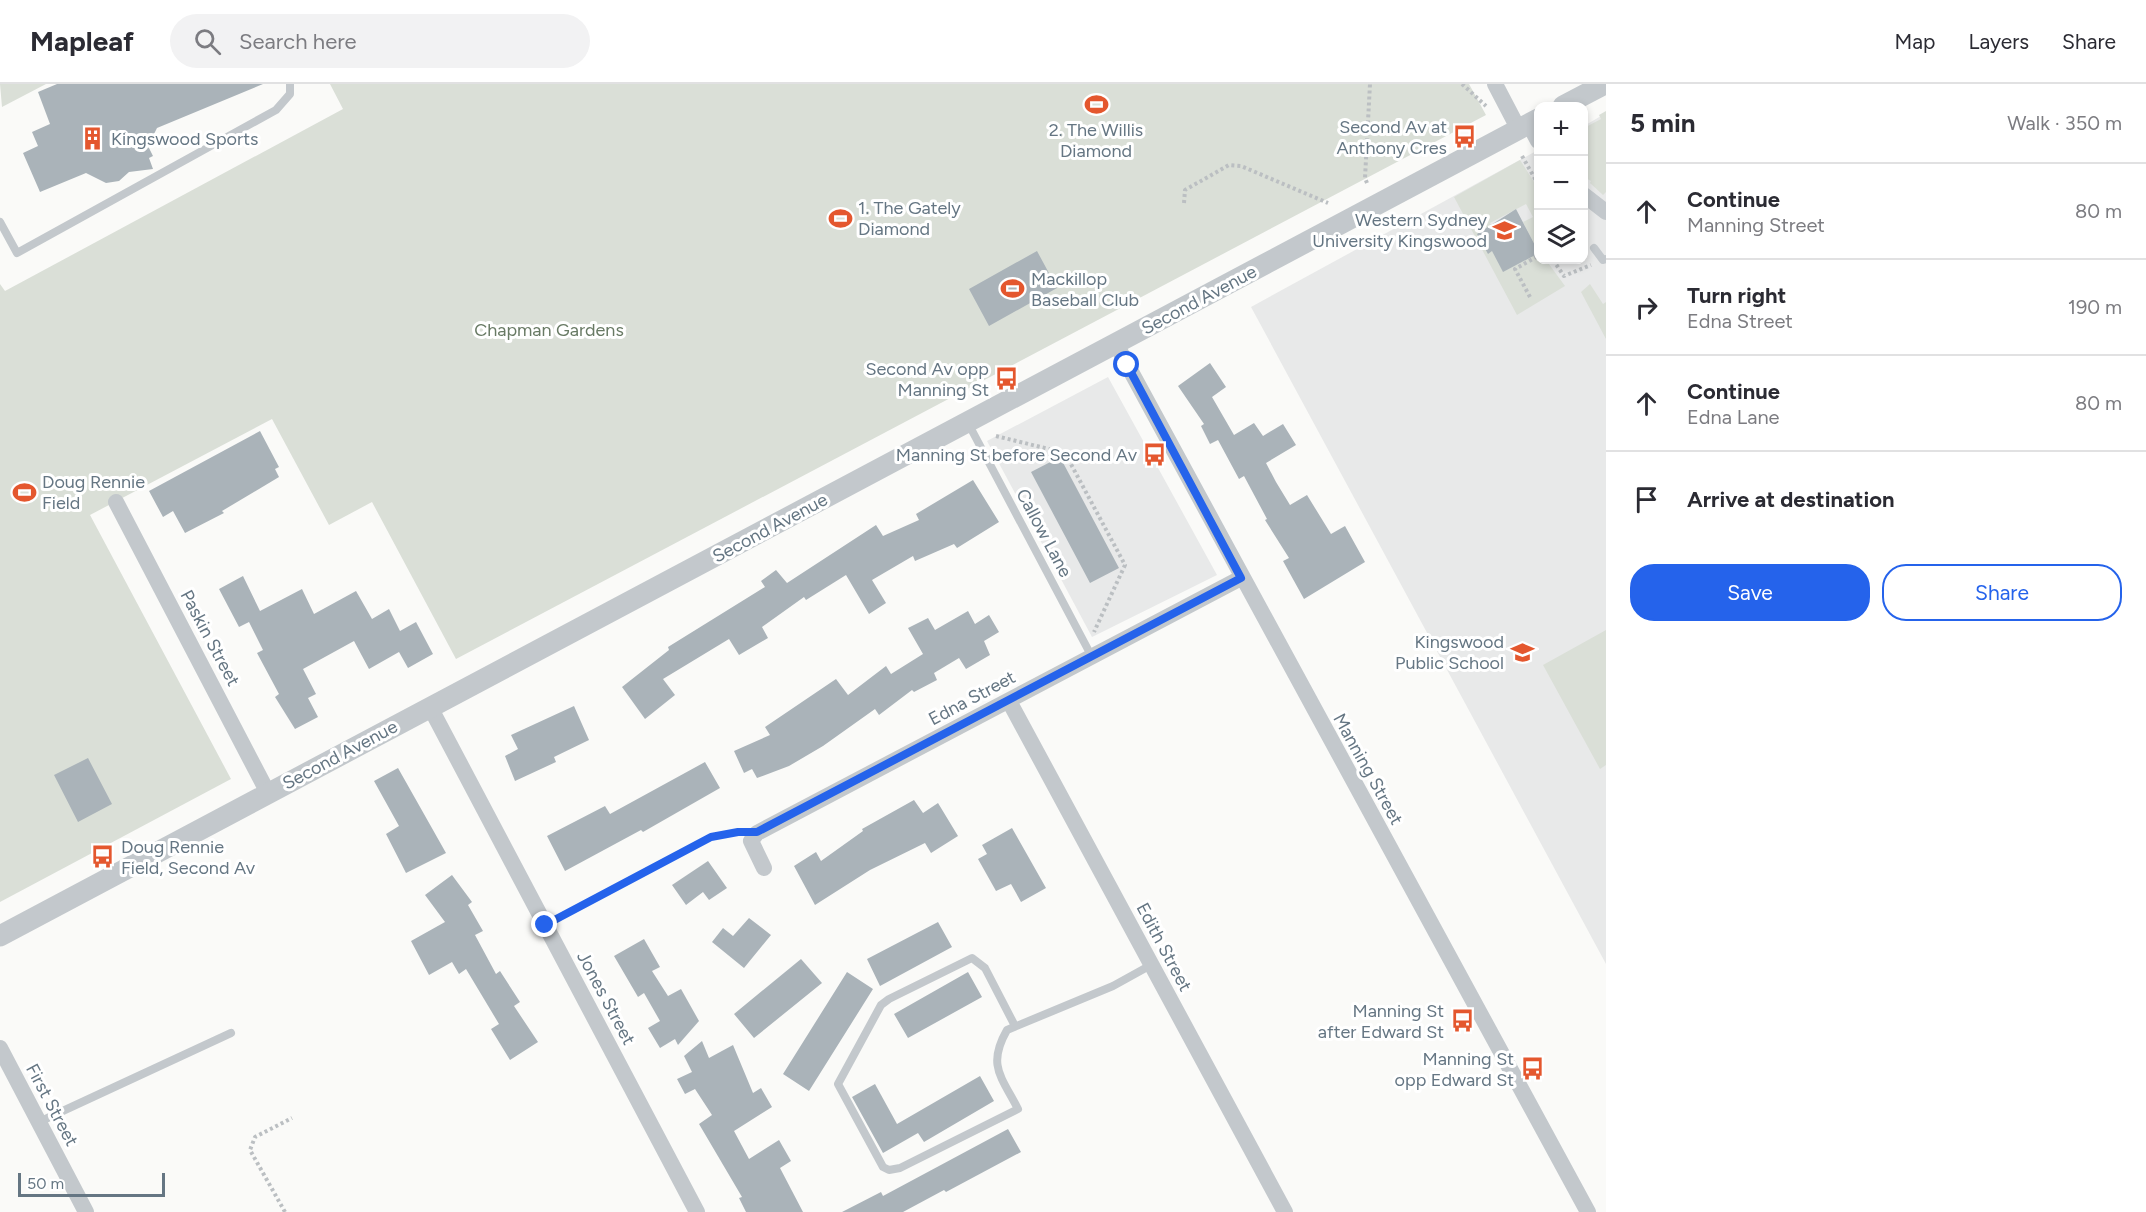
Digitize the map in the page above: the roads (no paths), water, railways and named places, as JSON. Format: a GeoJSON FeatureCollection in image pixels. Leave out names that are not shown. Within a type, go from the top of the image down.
{"type":"FeatureCollection","features":[{"type":"Feature","properties":{"kind":"street"},"geometry":{"type":"LineString","coordinates":[[1495,84],[1531,129]]}},
{"type":"Feature","properties":{"kind":"street"},"geometry":{"type":"LineString","coordinates":[[1571,102],[1605,84]]}},
{"type":"Feature","properties":{"kind":"street","name":"Second Avenue"},"geometry":{"type":"LineString","coordinates":[[0,936],[1116,344],[1531,129]]}},
{"type":"Feature","properties":{"kind":"street"},"geometry":{"type":"LineString","coordinates":[[1588,198],[1606,212]]}},
{"type":"Feature","properties":{"kind":"street","name":"Manning Street"},"geometry":{"type":"LineString","coordinates":[[1116,344],[1241,578],[1588,1212]]}},
{"type":"Feature","properties":{"kind":"street","name":"Paskin Street"},"geometry":{"type":"LineString","coordinates":[[116,502],[268,793]]}},
{"type":"Feature","properties":{"kind":"street","name":"Edna Street"},"geometry":{"type":"LineString","coordinates":[[764,868],[751,842],[757,832],[1241,578]]}},
{"type":"Feature","properties":{"kind":"street","name":"Edith Street"},"geometry":{"type":"LineString","coordinates":[[1009,701],[1285,1212]]}},
{"type":"Feature","properties":{"kind":"street","name":"Jones Street"},"geometry":{"type":"LineString","coordinates":[[430,707],[697,1212]]}},
{"type":"Feature","properties":{"kind":"street","name":"First Street"},"geometry":{"type":"LineString","coordinates":[[0,1048],[86,1212]]}},
{"type":"Feature","properties":{"kind":"lane"},"geometry":{"type":"LineString","coordinates":[[0,222],[17,253],[276,110],[290,94],[290,84]]}},
{"type":"Feature","properties":{"kind":"lane"},"geometry":{"type":"LineString","coordinates":[[1594,248],[1604,260]]}},
{"type":"Feature","properties":{"kind":"lane","name":"Callow Lane"},"geometry":{"type":"LineString","coordinates":[[968,423],[1092,657]]}},
{"type":"Feature","properties":{"kind":"lane"},"geometry":{"type":"LineString","coordinates":[[1015,1026],[985,968],[972,958],[881,1005],[839,1080],[838,1087],[883,1167],[889,1170],[900,1168],[1018,1109],[1001,1076],[995,1057],[1007,1030],[1113,986],[1151,965]]}},
{"type":"Feature","properties":{"kind":"lane"},"geometry":{"type":"LineString","coordinates":[[39,1122],[231,1033]]}},
{"type":"Feature","properties":{"kind":"place","name":"2. The Willis Diamond"},"geometry":{"type":"Point","coordinates":[1096,104]}},
{"type":"Feature","properties":{"kind":"place","name":"Second Av at Anthony Cres"},"geometry":{"type":"Point","coordinates":[1465,137]}},
{"type":"Feature","properties":{"kind":"place","name":"Kingswood Sports"},"geometry":{"type":"Point","coordinates":[93,139]}},
{"type":"Feature","properties":{"kind":"place","name":"1. The Gately Diamond"},"geometry":{"type":"Point","coordinates":[840,218]}},
{"type":"Feature","properties":{"kind":"place","name":"Western Sydney University Kingswood"},"geometry":{"type":"Point","coordinates":[1505,230]}},
{"type":"Feature","properties":{"kind":"place","name":"Mackillop Baseball Club"},"geometry":{"type":"Point","coordinates":[1013,289]}},
{"type":"Feature","properties":{"kind":"place","name":"Second Av opp Manning St"},"geometry":{"type":"Point","coordinates":[1007,379]}},
{"type":"Feature","properties":{"kind":"place","name":"Manning St before Second Av"},"geometry":{"type":"Point","coordinates":[1155,455]}},
{"type":"Feature","properties":{"kind":"place","name":"Doug Rennie Field"},"geometry":{"type":"Point","coordinates":[24,492]}},
{"type":"Feature","properties":{"kind":"place","name":"Kingswood Public School"},"geometry":{"type":"Point","coordinates":[1522,652]}},
{"type":"Feature","properties":{"kind":"place","name":"Doug Rennie Field, Second Av"},"geometry":{"type":"Point","coordinates":[103,857]}},
{"type":"Feature","properties":{"kind":"place","name":"Manning St after Edward St"},"geometry":{"type":"Point","coordinates":[1462,1021]}},
{"type":"Feature","properties":{"kind":"place","name":"Manning St opp Edward St"},"geometry":{"type":"Point","coordinates":[1532,1069]}},
{"type":"Feature","properties":{"kind":"park label","name":"Chapman Gardens"},"geometry":{"type":"Point","coordinates":[549,330]}}]}
